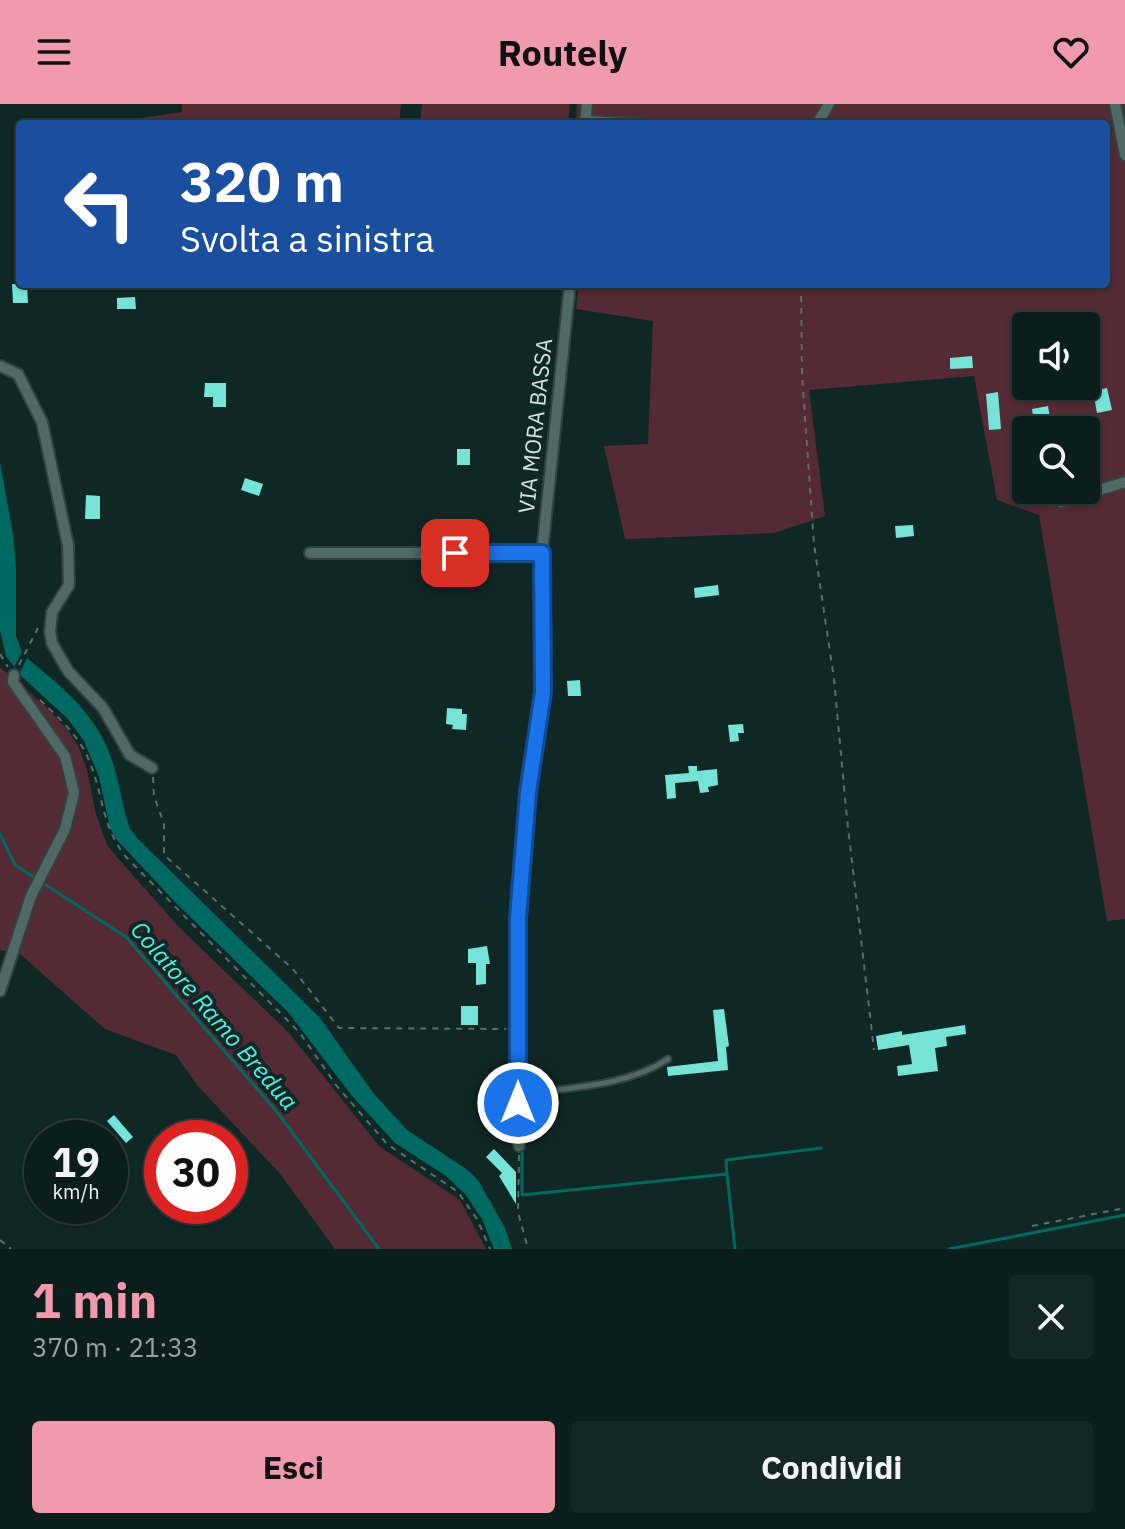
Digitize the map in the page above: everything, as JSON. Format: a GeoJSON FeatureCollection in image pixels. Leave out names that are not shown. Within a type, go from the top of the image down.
{"type":"FeatureCollection","features":[{"type":"Feature","properties":{"kind":"street"},"geometry":{"type":"LineString","coordinates":[[1115,104],[1125,155]]}},
{"type":"Feature","properties":{"kind":"street","name":"VIA MORA BASSA"},"geometry":{"type":"LineString","coordinates":[[519,1146],[518,918],[528,793],[543,692],[542,553],[570,288]]}},
{"type":"Feature","properties":{"kind":"street"},"geometry":{"type":"LineString","coordinates":[[0,366],[12,369],[22,380],[42,422],[68,545],[69,585],[52,612],[50,631],[57,654],[68,671],[103,708],[130,755],[152,768]]}},
{"type":"Feature","properties":{"kind":"street"},"geometry":{"type":"LineString","coordinates":[[1100,490],[1125,482]]}},
{"type":"Feature","properties":{"kind":"street"},"geometry":{"type":"LineString","coordinates":[[310,553],[542,553]]}},
{"type":"Feature","properties":{"kind":"street"},"geometry":{"type":"LineString","coordinates":[[0,991],[31,896],[65,829],[74,793],[65,756],[13,682],[15,673]]}},
{"type":"Feature","properties":{"kind":"lane"},"geometry":{"type":"LineString","coordinates":[[519,1098],[623,1079],[650,1071],[668,1059]]}},
{"type":"Feature","properties":{"kind":"path"},"geometry":{"type":"LineString","coordinates":[[801,288],[802,375],[814,544],[834,679],[874,1050]]}},
{"type":"Feature","properties":{"kind":"path"},"geometry":{"type":"LineString","coordinates":[[0,654],[15,673],[38,629],[52,612]]}},
{"type":"Feature","properties":{"kind":"path"},"geometry":{"type":"LineString","coordinates":[[35,694],[65,724],[88,756],[112,840],[300,1033],[336,1085],[387,1144],[458,1192],[477,1219],[490,1249]]}},
{"type":"Feature","properties":{"kind":"path"},"geometry":{"type":"LineString","coordinates":[[152,768],[154,796],[164,824],[164,855],[293,969],[339,1028],[518,1029]]}},
{"type":"Feature","properties":{"kind":"path"},"geometry":{"type":"LineString","coordinates":[[519,1146],[518,1212],[528,1249]]}},
{"type":"Feature","properties":{"kind":"path"},"geometry":{"type":"LineString","coordinates":[[1032,1226],[1125,1208]]}},
{"type":"Feature","properties":{"kind":"path"},"geometry":{"type":"LineString","coordinates":[[0,1240],[11,1249]]}},
{"type":"Feature","properties":{"kind":"shaded area"},"geometry":{"type":"Polygon","coordinates":[[[182,104],[401,104],[399,120],[128,120],[182,112],[182,104]]]}},
{"type":"Feature","properties":{"kind":"shaded area"},"geometry":{"type":"Polygon","coordinates":[[[422,104],[570,104],[568,120],[420,120],[422,104]]]}},
{"type":"Feature","properties":{"kind":"shaded area"},"geometry":{"type":"Polygon","coordinates":[[[577,104],[1125,104],[1125,919],[1107,921],[1039,515],[997,500],[974,376],[809,390],[825,516],[774,533],[625,539],[604,446],[648,444],[653,321],[576,309],[579,288],[1110,288],[1110,120],[576,120],[577,104]]]}},
{"type":"Feature","properties":{"kind":"shaded area"},"geometry":{"type":"Polygon","coordinates":[[[0,667],[46,707],[79,748],[107,845],[121,862],[180,928],[289,1033],[379,1146],[460,1200],[486,1249],[335,1249],[281,1175],[248,1140],[248,1120],[230,1120],[197,1085],[176,1055],[105,1029],[20,954],[0,950],[0,667]]]}},
{"type":"Feature","properties":{"kind":"water"},"geometry":{"type":"Polygon","coordinates":[[[0,462],[13,534],[16,636],[22,652],[14,667],[6,656],[0,630],[0,462]]]}},
{"type":"Feature","properties":{"kind":"water"},"geometry":{"type":"Polygon","coordinates":[[[27,658],[72,697],[99,732],[114,765],[130,829],[139,840],[320,1018],[374,1094],[407,1130],[478,1180],[505,1228],[512,1249],[494,1249],[482,1219],[465,1194],[446,1176],[395,1143],[352,1096],[288,1012],[178,905],[116,839],[110,828],[99,777],[84,741],[68,719],[19,674],[27,658]]]}},
{"type":"Feature","properties":{"kind":"building"},"geometry":{"type":"Polygon","coordinates":[[[12,284],[16,284],[16,288],[27,288],[28,303],[13,303],[12,284]]]}},
{"type":"Feature","properties":{"kind":"building"},"geometry":{"type":"Polygon","coordinates":[[[135,297],[136,309],[117,309],[117,298],[135,297]]]}},
{"type":"Feature","properties":{"kind":"building"},"geometry":{"type":"Polygon","coordinates":[[[972,356],[973,368],[950,369],[950,358],[972,356]]]}},
{"type":"Feature","properties":{"kind":"building"},"geometry":{"type":"Polygon","coordinates":[[[205,383],[226,383],[226,407],[213,407],[213,397],[204,397],[205,383]]]}},
{"type":"Feature","properties":{"kind":"building"},"geometry":{"type":"Polygon","coordinates":[[[1107,388],[1112,410],[1097,413],[1095,400],[1100,400],[1100,390],[1107,388]]]}},
{"type":"Feature","properties":{"kind":"building"},"geometry":{"type":"Polygon","coordinates":[[[998,392],[1001,429],[989,430],[986,394],[998,392]]]}},
{"type":"Feature","properties":{"kind":"building"},"geometry":{"type":"Polygon","coordinates":[[[1048,406],[1050,416],[1033,416],[1032,409],[1048,406]]]}},
{"type":"Feature","properties":{"kind":"building"},"geometry":{"type":"Polygon","coordinates":[[[457,449],[470,449],[470,465],[457,465],[457,449]]]}},
{"type":"Feature","properties":{"kind":"building"},"geometry":{"type":"Polygon","coordinates":[[[245,478],[263,484],[259,496],[241,490],[245,478]]]}},
{"type":"Feature","properties":{"kind":"building"},"geometry":{"type":"Polygon","coordinates":[[[86,495],[100,496],[100,519],[85,519],[86,495]]]}},
{"type":"Feature","properties":{"kind":"building"},"geometry":{"type":"Polygon","coordinates":[[[913,525],[914,536],[896,538],[895,526],[913,525]]]}},
{"type":"Feature","properties":{"kind":"building"},"geometry":{"type":"Polygon","coordinates":[[[718,585],[719,595],[695,598],[694,588],[718,585]]]}},
{"type":"Feature","properties":{"kind":"building"},"geometry":{"type":"Polygon","coordinates":[[[580,680],[581,696],[568,696],[567,681],[580,680]]]}},
{"type":"Feature","properties":{"kind":"building"},"geometry":{"type":"Polygon","coordinates":[[[447,708],[462,709],[462,714],[467,714],[466,730],[452,729],[453,725],[446,724],[447,708]]]}},
{"type":"Feature","properties":{"kind":"building"},"geometry":{"type":"Polygon","coordinates":[[[743,724],[744,733],[738,733],[739,741],[730,742],[728,725],[743,724]]]}},
{"type":"Feature","properties":{"kind":"building"},"geometry":{"type":"Polygon","coordinates":[[[688,766],[697,766],[697,771],[717,769],[718,785],[708,787],[709,792],[700,793],[698,781],[675,783],[676,798],[667,799],[665,775],[689,773],[688,766]]]}},
{"type":"Feature","properties":{"kind":"building"},"geometry":{"type":"Polygon","coordinates":[[[487,946],[490,964],[486,964],[486,984],[476,985],[476,963],[468,963],[468,949],[487,946]]]}},
{"type":"Feature","properties":{"kind":"building"},"geometry":{"type":"Polygon","coordinates":[[[461,1006],[478,1006],[478,1025],[461,1025],[461,1006]]]}},
{"type":"Feature","properties":{"kind":"building"},"geometry":{"type":"Polygon","coordinates":[[[724,1009],[729,1046],[726,1047],[728,1070],[668,1076],[667,1067],[718,1061],[713,1010],[724,1009]]]}},
{"type":"Feature","properties":{"kind":"building"},"geometry":{"type":"Polygon","coordinates":[[[965,1025],[966,1034],[946,1037],[947,1046],[935,1048],[938,1071],[898,1076],[897,1066],[912,1064],[909,1045],[878,1050],[876,1036],[965,1025]]]}},
{"type":"Feature","properties":{"kind":"building"},"geometry":{"type":"Polygon","coordinates":[[[500,1074],[501,1104],[488,1102],[491,1075],[500,1074]]]}},
{"type":"Feature","properties":{"kind":"building"},"geometry":{"type":"Polygon","coordinates":[[[502,1101],[511,1102],[511,1140],[503,1139],[505,1113],[500,1112],[502,1101]]]}},
{"type":"Feature","properties":{"kind":"building"},"geometry":{"type":"Polygon","coordinates":[[[494,1149],[516,1172],[516,1204],[499,1176],[502,1173],[486,1157],[494,1149]]]}},
{"type":"Feature","properties":{"kind":"waterway","name":"Colatore Ramo Bredua"},"geometry":{"type":"LineString","coordinates":[[0,834],[15,865],[126,937],[277,1112],[379,1249]]}},
{"type":"Feature","properties":{"kind":"waterway"},"geometry":{"type":"LineString","coordinates":[[512,1043],[513,1095],[516,1096]]}},
{"type":"Feature","properties":{"kind":"waterway"},"geometry":{"type":"LineString","coordinates":[[522,1100],[537,1095]]}},
{"type":"Feature","properties":{"kind":"waterway"},"geometry":{"type":"LineString","coordinates":[[522,1147],[522,1195],[727,1174],[735,1249]]}},
{"type":"Feature","properties":{"kind":"waterway"},"geometry":{"type":"LineString","coordinates":[[727,1174],[726,1160],[821,1148]]}},
{"type":"Feature","properties":{"kind":"waterway"},"geometry":{"type":"LineString","coordinates":[[949,1249],[1125,1215]]}},
{"type":"Feature","properties":{"kind":"route"},"geometry":{"type":"LineString","coordinates":[[455,553],[542,553],[543,692],[528,793],[518,918],[518,1103]]}}]}
